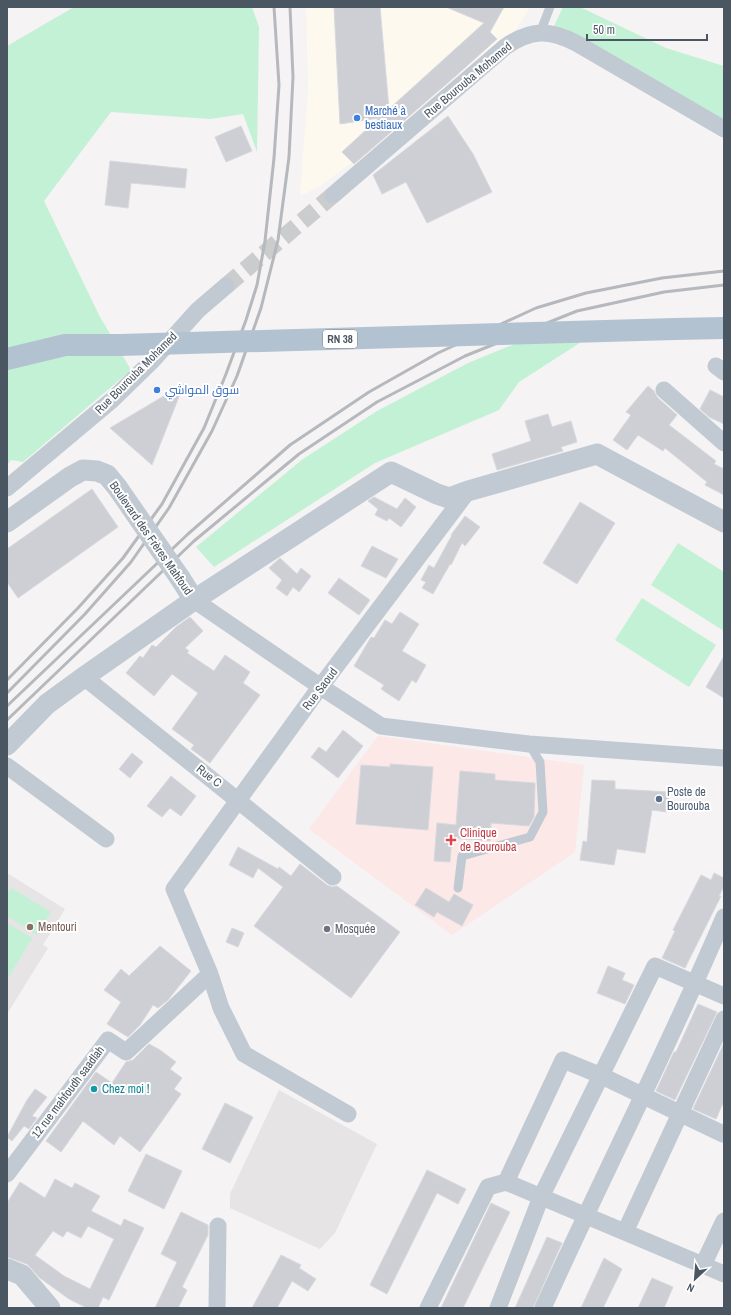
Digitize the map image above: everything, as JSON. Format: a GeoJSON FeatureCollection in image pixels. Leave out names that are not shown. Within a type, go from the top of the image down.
{"type":"FeatureCollection","features":[{"type":"Feature","properties":{"kind":"main road","name":"RN 38"},"geometry":{"type":"LineString","coordinates":[[7,359],[65,345],[136,345],[724,328]]}},
{"type":"Feature","properties":{"kind":"street","name":"Rue Bourouba Mohamed"},"geometry":{"type":"LineString","coordinates":[[333,195],[505,48],[515,40],[527,35],[540,33],[553,34],[566,38],[724,129]]}},
{"type":"Feature","properties":{"kind":"street","name":"Rue Bourouba Mohamed"},"geometry":{"type":"LineString","coordinates":[[7,488],[112,400],[151,362],[198,310],[226,286]]}},
{"type":"Feature","properties":{"kind":"street"},"geometry":{"type":"LineString","coordinates":[[664,390],[724,443]]}},
{"type":"Feature","properties":{"kind":"street"},"geometry":{"type":"LineString","coordinates":[[724,522],[597,454],[449,498],[391,472],[194,600],[381,726],[529,744],[724,758]]}},
{"type":"Feature","properties":{"kind":"street","name":"Boulevard des Frères Mahfoud"},"geometry":{"type":"LineString","coordinates":[[7,522],[70,477],[83,470],[97,471],[107,475],[117,487],[194,600],[47,704],[7,745]]}},
{"type":"Feature","properties":{"kind":"street","name":"Rue Saoud"},"geometry":{"type":"LineString","coordinates":[[210,974],[174,889],[321,687],[468,492]]}},
{"type":"Feature","properties":{"kind":"street","name":"Rue C"},"geometry":{"type":"LineString","coordinates":[[84,677],[333,877]]}},
{"type":"Feature","properties":{"kind":"street"},"geometry":{"type":"LineString","coordinates":[[7,766],[106,839]]}},
{"type":"Feature","properties":{"kind":"street"},"geometry":{"type":"LineString","coordinates":[[543,1308],[585,1215],[696,984],[724,917]]}},
{"type":"Feature","properties":{"kind":"street"},"geometry":{"type":"LineString","coordinates":[[498,1308],[541,1197],[655,966],[724,996]]}},
{"type":"Feature","properties":{"kind":"street"},"geometry":{"type":"LineString","coordinates":[[210,974],[221,1008],[244,1054],[348,1114]]}},
{"type":"Feature","properties":{"kind":"street","name":"12 rue mahfoudh saadlah"},"geometry":{"type":"LineString","coordinates":[[7,1174],[108,1040],[126,1052],[210,974]]}},
{"type":"Feature","properties":{"kind":"street"},"geometry":{"type":"LineString","coordinates":[[625,1232],[724,1019]]}},
{"type":"Feature","properties":{"kind":"street"},"geometry":{"type":"LineString","coordinates":[[506,1182],[563,1060],[602,1076],[724,1133]]}},
{"type":"Feature","properties":{"kind":"street"},"geometry":{"type":"LineString","coordinates":[[428,1308],[488,1187],[506,1182],[724,1274]]}},
{"type":"Feature","properties":{"kind":"street"},"geometry":{"type":"LineString","coordinates":[[703,1265],[724,1222]]}},
{"type":"Feature","properties":{"kind":"street"},"geometry":{"type":"LineString","coordinates":[[217,1308],[218,1226]]}},
{"type":"Feature","properties":{"kind":"street"},"geometry":{"type":"LineString","coordinates":[[7,1269],[22,1275],[50,1308]]}},
{"type":"Feature","properties":{"kind":"lane"},"geometry":{"type":"LineString","coordinates":[[540,33],[550,7]]}},
{"type":"Feature","properties":{"kind":"lane"},"geometry":{"type":"LineString","coordinates":[[458,888],[462,856],[530,837],[543,812],[540,762],[529,744]]}},
{"type":"Feature","properties":{"kind":"shaded area","name":"Marché à bestiaux"},"geometry":{"type":"Polygon","coordinates":[[[306,7],[530,7],[514,33],[374,146],[319,187],[300,196],[308,90],[306,7]]]}},
{"type":"Feature","properties":{"kind":"shaded area","name":"Clinique de Bourouba"},"geometry":{"type":"Polygon","coordinates":[[[378,736],[584,765],[575,852],[452,935],[309,829],[378,736]]]}},
{"type":"Feature","properties":{"kind":"shaded area","name":"Mentouri"},"geometry":{"type":"Polygon","coordinates":[[[7,873],[65,909],[43,945],[48,948],[7,1014],[7,873]]]}},
{"type":"Feature","properties":{"kind":"shaded area"},"geometry":{"type":"Polygon","coordinates":[[[279,1090],[377,1144],[335,1233],[320,1249],[230,1208],[230,1194],[279,1090]]]}},
{"type":"Feature","properties":{"kind":"green space"},"geometry":{"type":"Polygon","coordinates":[[[74,7],[252,7],[259,27],[257,152],[243,114],[210,119],[111,112],[44,201],[99,315],[131,370],[23,462],[11,460],[7,465],[7,46],[74,7]]]}},
{"type":"Feature","properties":{"kind":"green space"},"geometry":{"type":"Polygon","coordinates":[[[563,7],[580,7],[666,48],[724,66],[724,120],[554,26],[563,7]]]}},
{"type":"Feature","properties":{"kind":"green space"},"geometry":{"type":"Polygon","coordinates":[[[534,336],[589,337],[519,382],[499,410],[375,463],[214,567],[196,547],[303,459],[377,411],[468,363],[534,336]]]}},
{"type":"Feature","properties":{"kind":"green space"},"geometry":{"type":"Polygon","coordinates":[[[678,543],[724,572],[724,631],[651,585],[678,543]]]}},
{"type":"Feature","properties":{"kind":"green space"},"geometry":{"type":"Polygon","coordinates":[[[642,598],[716,645],[689,687],[615,640],[642,598]]]}},
{"type":"Feature","properties":{"kind":"green space"},"geometry":{"type":"Polygon","coordinates":[[[11,888],[51,912],[37,935],[7,916],[7,894],[11,888]]]}},
{"type":"Feature","properties":{"kind":"green space"},"geometry":{"type":"Polygon","coordinates":[[[7,923],[32,938],[7,980],[7,923]]]}},
{"type":"Feature","properties":{"kind":"building"},"geometry":{"type":"Polygon","coordinates":[[[334,7],[380,7],[389,109],[484,23],[446,7],[504,7],[490,32],[497,39],[354,164],[342,152],[379,118],[340,124],[334,7]]]}},
{"type":"Feature","properties":{"kind":"building"},"geometry":{"type":"Polygon","coordinates":[[[448,116],[473,154],[492,192],[427,223],[406,182],[382,194],[373,175],[448,116]]]}},
{"type":"Feature","properties":{"kind":"building"},"geometry":{"type":"Polygon","coordinates":[[[241,126],[252,151],[226,162],[215,137],[241,126]]]}},
{"type":"Feature","properties":{"kind":"building"},"geometry":{"type":"Polygon","coordinates":[[[110,161],[187,169],[185,188],[131,183],[128,208],[105,205],[110,161]]]}},
{"type":"Feature","properties":{"kind":"building"},"geometry":{"type":"Polygon","coordinates":[[[184,384],[152,465],[110,428],[184,384]]]}},
{"type":"Feature","properties":{"kind":"building"},"geometry":{"type":"Polygon","coordinates":[[[648,386],[654,391],[657,397],[677,415],[669,425],[716,461],[714,464],[724,469],[724,495],[705,485],[707,482],[665,448],[663,451],[638,435],[627,450],[613,440],[631,415],[626,412],[648,386]]]}},
{"type":"Feature","properties":{"kind":"building"},"geometry":{"type":"Polygon","coordinates":[[[710,390],[724,397],[724,424],[709,417],[700,409],[710,390]]]}},
{"type":"Feature","properties":{"kind":"building"},"geometry":{"type":"Polygon","coordinates":[[[548,414],[552,427],[571,421],[577,442],[561,447],[563,451],[497,470],[492,454],[531,441],[525,421],[548,414]]]}},
{"type":"Feature","properties":{"kind":"building"},"geometry":{"type":"Polygon","coordinates":[[[92,489],[118,527],[18,598],[7,582],[7,549],[92,489]]]}},
{"type":"Feature","properties":{"kind":"building"},"geometry":{"type":"Polygon","coordinates":[[[374,497],[397,509],[405,498],[416,507],[401,527],[389,518],[387,521],[375,515],[378,509],[368,501],[374,497]]]}},
{"type":"Feature","properties":{"kind":"building"},"geometry":{"type":"Polygon","coordinates":[[[580,502],[615,523],[577,584],[543,563],[580,502]]]}},
{"type":"Feature","properties":{"kind":"building"},"geometry":{"type":"Polygon","coordinates":[[[465,516],[480,527],[465,546],[462,543],[451,565],[450,564],[433,594],[422,588],[426,582],[421,580],[429,565],[434,568],[451,535],[465,516]]]}},
{"type":"Feature","properties":{"kind":"building"},"geometry":{"type":"Polygon","coordinates":[[[372,546],[398,559],[386,578],[361,566],[372,546]]]}},
{"type":"Feature","properties":{"kind":"building"},"geometry":{"type":"Polygon","coordinates":[[[280,558],[297,574],[301,568],[311,576],[299,592],[293,587],[287,596],[276,588],[282,580],[269,568],[280,558]]]}},
{"type":"Feature","properties":{"kind":"building"},"geometry":{"type":"Polygon","coordinates":[[[339,578],[370,600],[359,615],[328,593],[339,578]]]}},
{"type":"Feature","properties":{"kind":"building"},"geometry":{"type":"Polygon","coordinates":[[[400,612],[419,624],[402,651],[426,665],[416,683],[412,680],[399,701],[381,689],[384,685],[354,666],[371,637],[374,638],[385,620],[392,624],[400,612]]]}},
{"type":"Feature","properties":{"kind":"building"},"geometry":{"type":"Polygon","coordinates":[[[190,617],[203,631],[185,648],[189,651],[187,653],[214,671],[225,655],[250,672],[243,683],[260,695],[210,763],[191,749],[194,745],[172,729],[198,693],[172,674],[154,696],[126,673],[140,656],[143,658],[152,645],[156,647],[176,627],[190,617]]]}},
{"type":"Feature","properties":{"kind":"building"},"geometry":{"type":"Polygon","coordinates":[[[724,656],[724,698],[706,687],[724,656]]]}},
{"type":"Feature","properties":{"kind":"building"},"geometry":{"type":"Polygon","coordinates":[[[343,730],[363,746],[338,778],[311,757],[319,747],[326,752],[343,730]]]}},
{"type":"Feature","properties":{"kind":"building"},"geometry":{"type":"Polygon","coordinates":[[[132,753],[143,762],[130,778],[119,769],[132,753]]]}},
{"type":"Feature","properties":{"kind":"building"},"geometry":{"type":"Polygon","coordinates":[[[390,764],[433,767],[428,830],[356,824],[361,765],[390,767],[390,764]]]}},
{"type":"Feature","properties":{"kind":"building"},"geometry":{"type":"Polygon","coordinates":[[[460,771],[495,774],[495,780],[535,783],[534,817],[529,826],[491,823],[490,841],[452,838],[450,862],[434,861],[437,823],[456,825],[460,771]]]}},
{"type":"Feature","properties":{"kind":"building"},"geometry":{"type":"Polygon","coordinates":[[[171,776],[196,796],[181,816],[170,808],[162,817],[147,806],[171,776]]]}},
{"type":"Feature","properties":{"kind":"building"},"geometry":{"type":"Polygon","coordinates":[[[592,780],[615,781],[615,789],[669,792],[667,812],[652,810],[645,853],[617,849],[614,865],[580,860],[583,841],[587,842],[592,780]]]}},
{"type":"Feature","properties":{"kind":"building","name":"Mosquée"},"geometry":{"type":"Polygon","coordinates":[[[238,847],[278,869],[279,867],[291,876],[300,864],[327,885],[332,887],[337,886],[400,932],[351,998],[254,926],[283,887],[258,868],[253,878],[229,865],[238,847]]]}},
{"type":"Feature","properties":{"kind":"building"},"geometry":{"type":"Polygon","coordinates":[[[714,873],[724,878],[724,886],[719,896],[721,896],[685,968],[662,958],[675,931],[673,930],[701,875],[711,880],[714,873]]]}},
{"type":"Feature","properties":{"kind":"building"},"geometry":{"type":"Polygon","coordinates":[[[426,888],[449,902],[454,894],[473,905],[462,926],[437,912],[434,917],[415,905],[426,888]]]}},
{"type":"Feature","properties":{"kind":"building"},"geometry":{"type":"Polygon","coordinates":[[[232,928],[244,933],[238,947],[226,942],[232,928]]]}},
{"type":"Feature","properties":{"kind":"building"},"geometry":{"type":"Polygon","coordinates":[[[160,946],[191,971],[168,1000],[158,1008],[153,1005],[140,1025],[128,1037],[107,1024],[121,1002],[104,990],[121,969],[129,976],[160,946]]]}},
{"type":"Feature","properties":{"kind":"building"},"geometry":{"type":"Polygon","coordinates":[[[608,966],[625,973],[622,980],[634,985],[625,1004],[597,993],[608,966]]]}},
{"type":"Feature","properties":{"kind":"building"},"geometry":{"type":"Polygon","coordinates":[[[698,1004],[717,1012],[675,1100],[656,1091],[698,1004]]]}},
{"type":"Feature","properties":{"kind":"building"},"geometry":{"type":"Polygon","coordinates":[[[724,1043],[724,1101],[716,1119],[693,1109],[724,1043]]]}},
{"type":"Feature","properties":{"kind":"building"},"geometry":{"type":"Polygon","coordinates":[[[149,1044],[176,1062],[170,1069],[182,1078],[174,1089],[181,1094],[140,1152],[120,1136],[114,1145],[83,1121],[61,1152],[46,1141],[96,1072],[112,1083],[126,1062],[133,1060],[149,1044]]]}},
{"type":"Feature","properties":{"kind":"building"},"geometry":{"type":"Polygon","coordinates":[[[35,1089],[47,1097],[32,1116],[37,1118],[29,1129],[24,1126],[12,1141],[7,1137],[27,1100],[35,1089]]]}},
{"type":"Feature","properties":{"kind":"building"},"geometry":{"type":"Polygon","coordinates":[[[225,1103],[253,1117],[230,1163],[202,1149],[225,1103]]]}},
{"type":"Feature","properties":{"kind":"building"},"geometry":{"type":"Polygon","coordinates":[[[146,1154],[182,1171],[164,1209],[128,1191],[146,1154]]]}},
{"type":"Feature","properties":{"kind":"building"},"geometry":{"type":"Polygon","coordinates":[[[427,1170],[466,1189],[458,1204],[437,1193],[387,1294],[370,1285],[427,1170]]]}},
{"type":"Feature","properties":{"kind":"building"},"geometry":{"type":"Polygon","coordinates":[[[55,1179],[72,1188],[75,1183],[100,1196],[91,1211],[121,1226],[124,1219],[144,1228],[109,1300],[103,1297],[98,1308],[87,1308],[69,1299],[40,1278],[27,1264],[7,1257],[7,1203],[20,1182],[45,1198],[55,1179]],[[88,1226],[81,1238],[67,1231],[63,1237],[53,1231],[35,1255],[64,1276],[90,1289],[114,1239],[88,1226]]]}},
{"type":"Feature","properties":{"kind":"building"},"geometry":{"type":"Polygon","coordinates":[[[491,1203],[510,1212],[463,1308],[441,1308],[491,1203]]]}},
{"type":"Feature","properties":{"kind":"building"},"geometry":{"type":"Polygon","coordinates":[[[181,1212],[208,1225],[208,1235],[182,1287],[187,1290],[178,1308],[155,1308],[177,1262],[161,1254],[181,1212]]]}},
{"type":"Feature","properties":{"kind":"building"},"geometry":{"type":"Polygon","coordinates":[[[547,1237],[562,1243],[533,1308],[515,1308],[547,1237]]]}},
{"type":"Feature","properties":{"kind":"building"},"geometry":{"type":"Polygon","coordinates":[[[281,1255],[301,1265],[299,1268],[316,1279],[308,1291],[292,1281],[277,1308],[252,1308],[281,1255]]]}},
{"type":"Feature","properties":{"kind":"building"},"geometry":{"type":"Polygon","coordinates":[[[604,1258],[622,1269],[603,1308],[581,1308],[604,1258]]]}},
{"type":"Feature","properties":{"kind":"building"},"geometry":{"type":"Polygon","coordinates":[[[652,1278],[673,1287],[664,1308],[638,1308],[652,1278]]]}},
{"type":"Feature","properties":{"kind":"tunnel"},"geometry":{"type":"LineString","coordinates":[[226,286],[333,195]]}},
{"type":"Feature","properties":{"kind":"railway"},"geometry":{"type":"LineString","coordinates":[[7,680],[78,608],[123,558],[162,504],[204,428],[226,374],[257,285],[265,241],[274,158],[279,85],[274,7]]}},
{"type":"Feature","properties":{"kind":"railway"},"geometry":{"type":"LineString","coordinates":[[7,693],[85,614],[131,562],[169,508],[212,431],[237,376],[261,308],[278,240],[289,157],[293,77],[290,7]]}},
{"type":"Feature","properties":{"kind":"railway"},"geometry":{"type":"LineString","coordinates":[[7,706],[188,534],[290,445],[369,392],[438,353],[536,308],[586,293],[662,278],[724,271]]}},
{"type":"Feature","properties":{"kind":"railway"},"geometry":{"type":"LineString","coordinates":[[7,720],[194,541],[299,454],[377,402],[465,356],[577,311],[664,292],[724,285]]}},
{"type":"Feature","properties":{"kind":"place","name":"Marché à bestiaux"},"geometry":{"type":"Point","coordinates":[357,118]}},
{"type":"Feature","properties":{"kind":"place","name":"سوق المواشي"},"geometry":{"type":"Point","coordinates":[157,390]}},
{"type":"Feature","properties":{"kind":"place","name":"Poste de Bourouba"},"geometry":{"type":"Point","coordinates":[659,799]}},
{"type":"Feature","properties":{"kind":"place","name":"Clinique de Bourouba"},"geometry":{"type":"Point","coordinates":[451,840]}},
{"type":"Feature","properties":{"kind":"place","name":"Mentouri"},"geometry":{"type":"Point","coordinates":[30,927]}},
{"type":"Feature","properties":{"kind":"place","name":"Mosquée"},"geometry":{"type":"Point","coordinates":[327,929]}},
{"type":"Feature","properties":{"kind":"place","name":"Chez moi !"},"geometry":{"type":"Point","coordinates":[94,1089]}}]}
